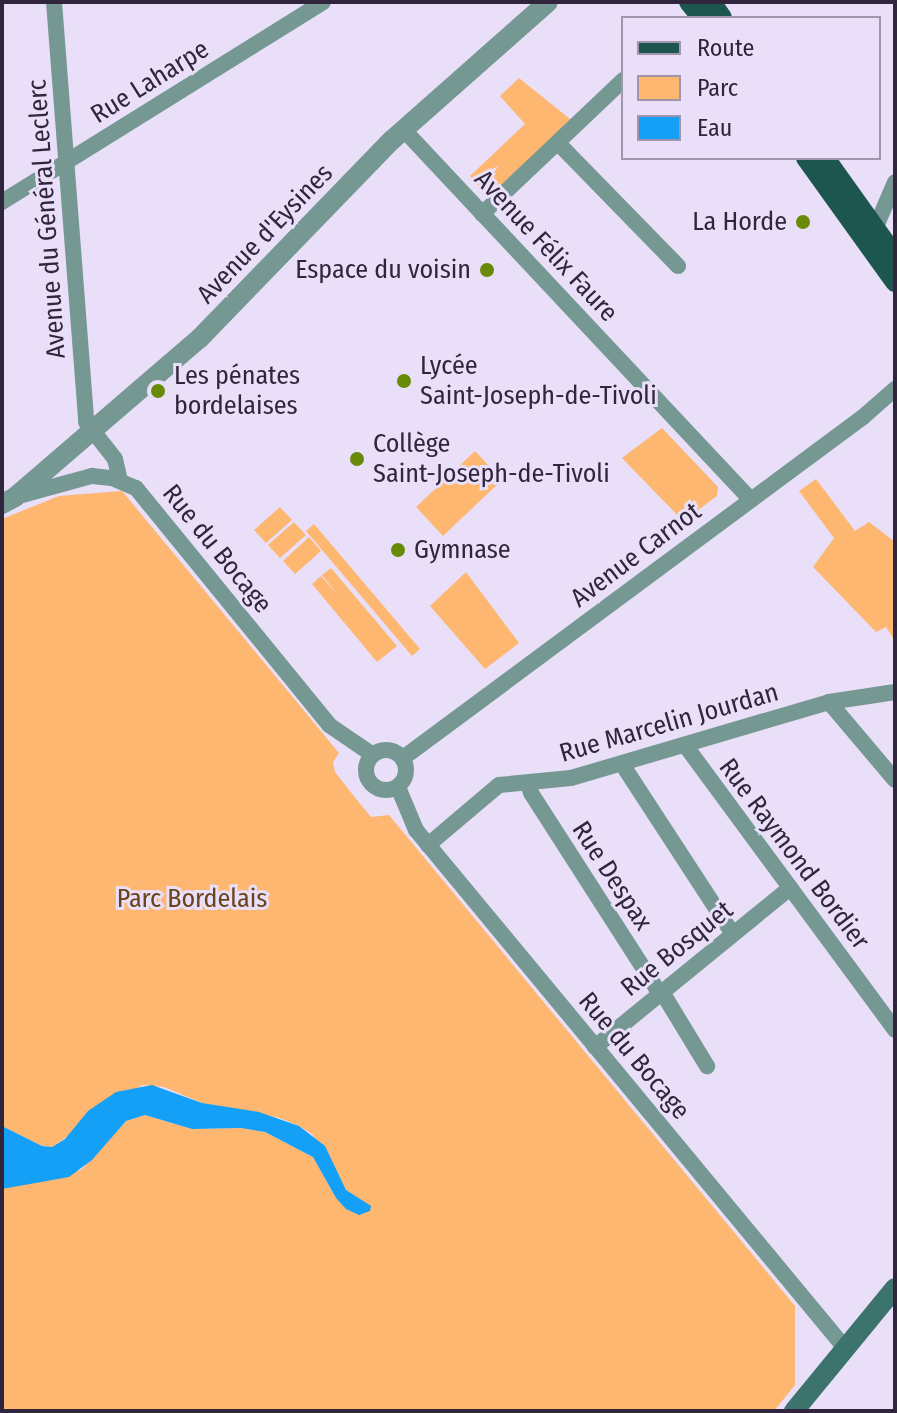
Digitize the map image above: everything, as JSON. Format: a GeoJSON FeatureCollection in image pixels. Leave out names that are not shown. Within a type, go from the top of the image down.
{"type":"FeatureCollection","features":[{"type":"Feature","properties":{"kind":"main road"},"geometry":{"type":"LineString","coordinates":[[807,160],[895,282]]}},
{"type":"Feature","properties":{"kind":"main road"},"geometry":{"type":"LineString","coordinates":[[826,160],[895,256]]}},
{"type":"Feature","properties":{"kind":"main road"},"geometry":{"type":"LineString","coordinates":[[794,1411],[895,1288]]}},
{"type":"Feature","properties":{"kind":"street","name":"Avenue du Général Leclerc"},"geometry":{"type":"LineString","coordinates":[[54,2],[86,422],[92,431]]}},
{"type":"Feature","properties":{"kind":"street","name":"Rue Laharpe"},"geometry":{"type":"LineString","coordinates":[[2,202],[323,2]]}},
{"type":"Feature","properties":{"kind":"street","name":"Avenue d'Eysines"},"geometry":{"type":"LineString","coordinates":[[8,501],[199,339],[404,130],[548,2]]}},
{"type":"Feature","properties":{"kind":"street"},"geometry":{"type":"LineString","coordinates":[[482,214],[621,82]]}},
{"type":"Feature","properties":{"kind":"street","name":"Avenue Félix Faure"},"geometry":{"type":"LineString","coordinates":[[404,130],[751,500]]}},
{"type":"Feature","properties":{"kind":"street"},"geometry":{"type":"LineString","coordinates":[[558,143],[678,266]]}},
{"type":"Feature","properties":{"kind":"street"},"geometry":{"type":"LineString","coordinates":[[875,229],[895,182]]}},
{"type":"Feature","properties":{"kind":"street","name":"Avenue Carnot"},"geometry":{"type":"LineString","coordinates":[[403,758],[895,389]]}},
{"type":"Feature","properties":{"kind":"street","name":"Rue du Bocage"},"geometry":{"type":"LineString","coordinates":[[92,431],[115,459],[120,480],[136,488],[334,731],[373,755]]}},
{"type":"Feature","properties":{"kind":"street","name":"Avenue d'Eysines"},"geometry":{"type":"LineString","coordinates":[[8,501],[92,476],[120,480]]}},
{"type":"Feature","properties":{"kind":"street","name":"Rue Marcelin Jourdan"},"geometry":{"type":"LineString","coordinates":[[428,845],[499,785],[560,781],[829,702],[895,692]]}},
{"type":"Feature","properties":{"kind":"street"},"geometry":{"type":"LineString","coordinates":[[829,702],[895,780]]}},
{"type":"Feature","properties":{"kind":"street","name":"Rue Raymond Bordier"},"geometry":{"type":"LineString","coordinates":[[685,745],[895,1030]]}},
{"type":"Feature","properties":{"kind":"street"},"geometry":{"type":"LineString","coordinates":[[392,750],[403,758],[407,771],[398,787],[386,791],[370,782],[366,771],[373,755],[392,750]]}},
{"type":"Feature","properties":{"kind":"street"},"geometry":{"type":"LineString","coordinates":[[622,764],[733,934]]}},
{"type":"Feature","properties":{"kind":"street","name":"Rue Despax"},"geometry":{"type":"LineString","coordinates":[[528,783],[531,793],[707,1066]]}},
{"type":"Feature","properties":{"kind":"street","name":"Rue du Bocage"},"geometry":{"type":"LineString","coordinates":[[398,787],[410,820],[428,845],[845,1348]]}},
{"type":"Feature","properties":{"kind":"street","name":"Rue Bosquet"},"geometry":{"type":"LineString","coordinates":[[595,1047],[790,888]]}},
{"type":"Feature","properties":{"kind":"green space"},"geometry":{"type":"Polygon","coordinates":[[[519,78],[575,123],[491,199],[470,176],[525,124],[500,96],[519,78]]]}},
{"type":"Feature","properties":{"kind":"green space"},"geometry":{"type":"Polygon","coordinates":[[[662,428],[718,487],[717,496],[683,521],[622,458],[662,428]]]}},
{"type":"Feature","properties":{"kind":"green space"},"geometry":{"type":"Polygon","coordinates":[[[475,451],[502,480],[443,536],[416,507],[475,451]]]}},
{"type":"Feature","properties":{"kind":"green space"},"geometry":{"type":"Polygon","coordinates":[[[816,479],[855,531],[869,522],[895,542],[895,641],[886,627],[876,632],[813,567],[834,538],[799,491],[816,479]]]}},
{"type":"Feature","properties":{"kind":"green space","name":"Parc Bordelais"},"geometry":{"type":"Polygon","coordinates":[[[122,491],[339,753],[333,762],[335,772],[371,817],[389,815],[795,1306],[795,1385],[774,1411],[2,1411],[2,1189],[81,1170],[126,1121],[145,1115],[192,1129],[241,1128],[265,1132],[313,1157],[336,1198],[357,1200],[348,1193],[312,1134],[299,1126],[280,1118],[202,1103],[164,1087],[142,1085],[52,1147],[42,1146],[2,1126],[2,519],[59,496],[122,491]]]}},
{"type":"Feature","properties":{"kind":"green space"},"geometry":{"type":"Polygon","coordinates":[[[280,507],[292,520],[266,543],[254,530],[280,507]]]}},
{"type":"Feature","properties":{"kind":"green space"},"geometry":{"type":"Polygon","coordinates":[[[294,522],[306,535],[280,558],[268,545],[294,522]]]}},
{"type":"Feature","properties":{"kind":"green space"},"geometry":{"type":"Polygon","coordinates":[[[314,524],[420,649],[412,656],[306,531],[314,524]]]}},
{"type":"Feature","properties":{"kind":"green space"},"geometry":{"type":"Polygon","coordinates":[[[309,537],[321,551],[295,574],[283,561],[309,537]]]}},
{"type":"Feature","properties":{"kind":"green space"},"geometry":{"type":"Polygon","coordinates":[[[331,568],[397,646],[377,662],[312,584],[321,576],[338,595],[322,575],[331,568]]]}},
{"type":"Feature","properties":{"kind":"green space"},"geometry":{"type":"Polygon","coordinates":[[[466,572],[519,643],[485,669],[430,606],[466,572]]]}},
{"type":"Feature","properties":{"kind":"water"},"geometry":{"type":"Polygon","coordinates":[[[152,1085],[202,1103],[259,1112],[299,1126],[325,1146],[346,1190],[371,1206],[370,1211],[359,1215],[346,1209],[336,1198],[313,1157],[265,1132],[241,1128],[192,1129],[145,1115],[126,1121],[92,1160],[69,1177],[2,1189],[2,1126],[42,1146],[52,1147],[65,1139],[88,1111],[116,1092],[152,1085]]]}},
{"type":"Feature","properties":{"kind":"place","name":"La Horde"},"geometry":{"type":"Point","coordinates":[803,222]}},
{"type":"Feature","properties":{"kind":"place","name":"Espace du voisin"},"geometry":{"type":"Point","coordinates":[487,270]}},
{"type":"Feature","properties":{"kind":"place","name":"Lycée Saint-Joseph-de-Tivoli"},"geometry":{"type":"Point","coordinates":[404,381]}},
{"type":"Feature","properties":{"kind":"place","name":"Les pénates bordelaises"},"geometry":{"type":"Point","coordinates":[158,391]}},
{"type":"Feature","properties":{"kind":"place","name":"Collège Saint-Joseph-de-Tivoli"},"geometry":{"type":"Point","coordinates":[357,459]}},
{"type":"Feature","properties":{"kind":"place","name":"Gymnase"},"geometry":{"type":"Point","coordinates":[398,550]}}]}
